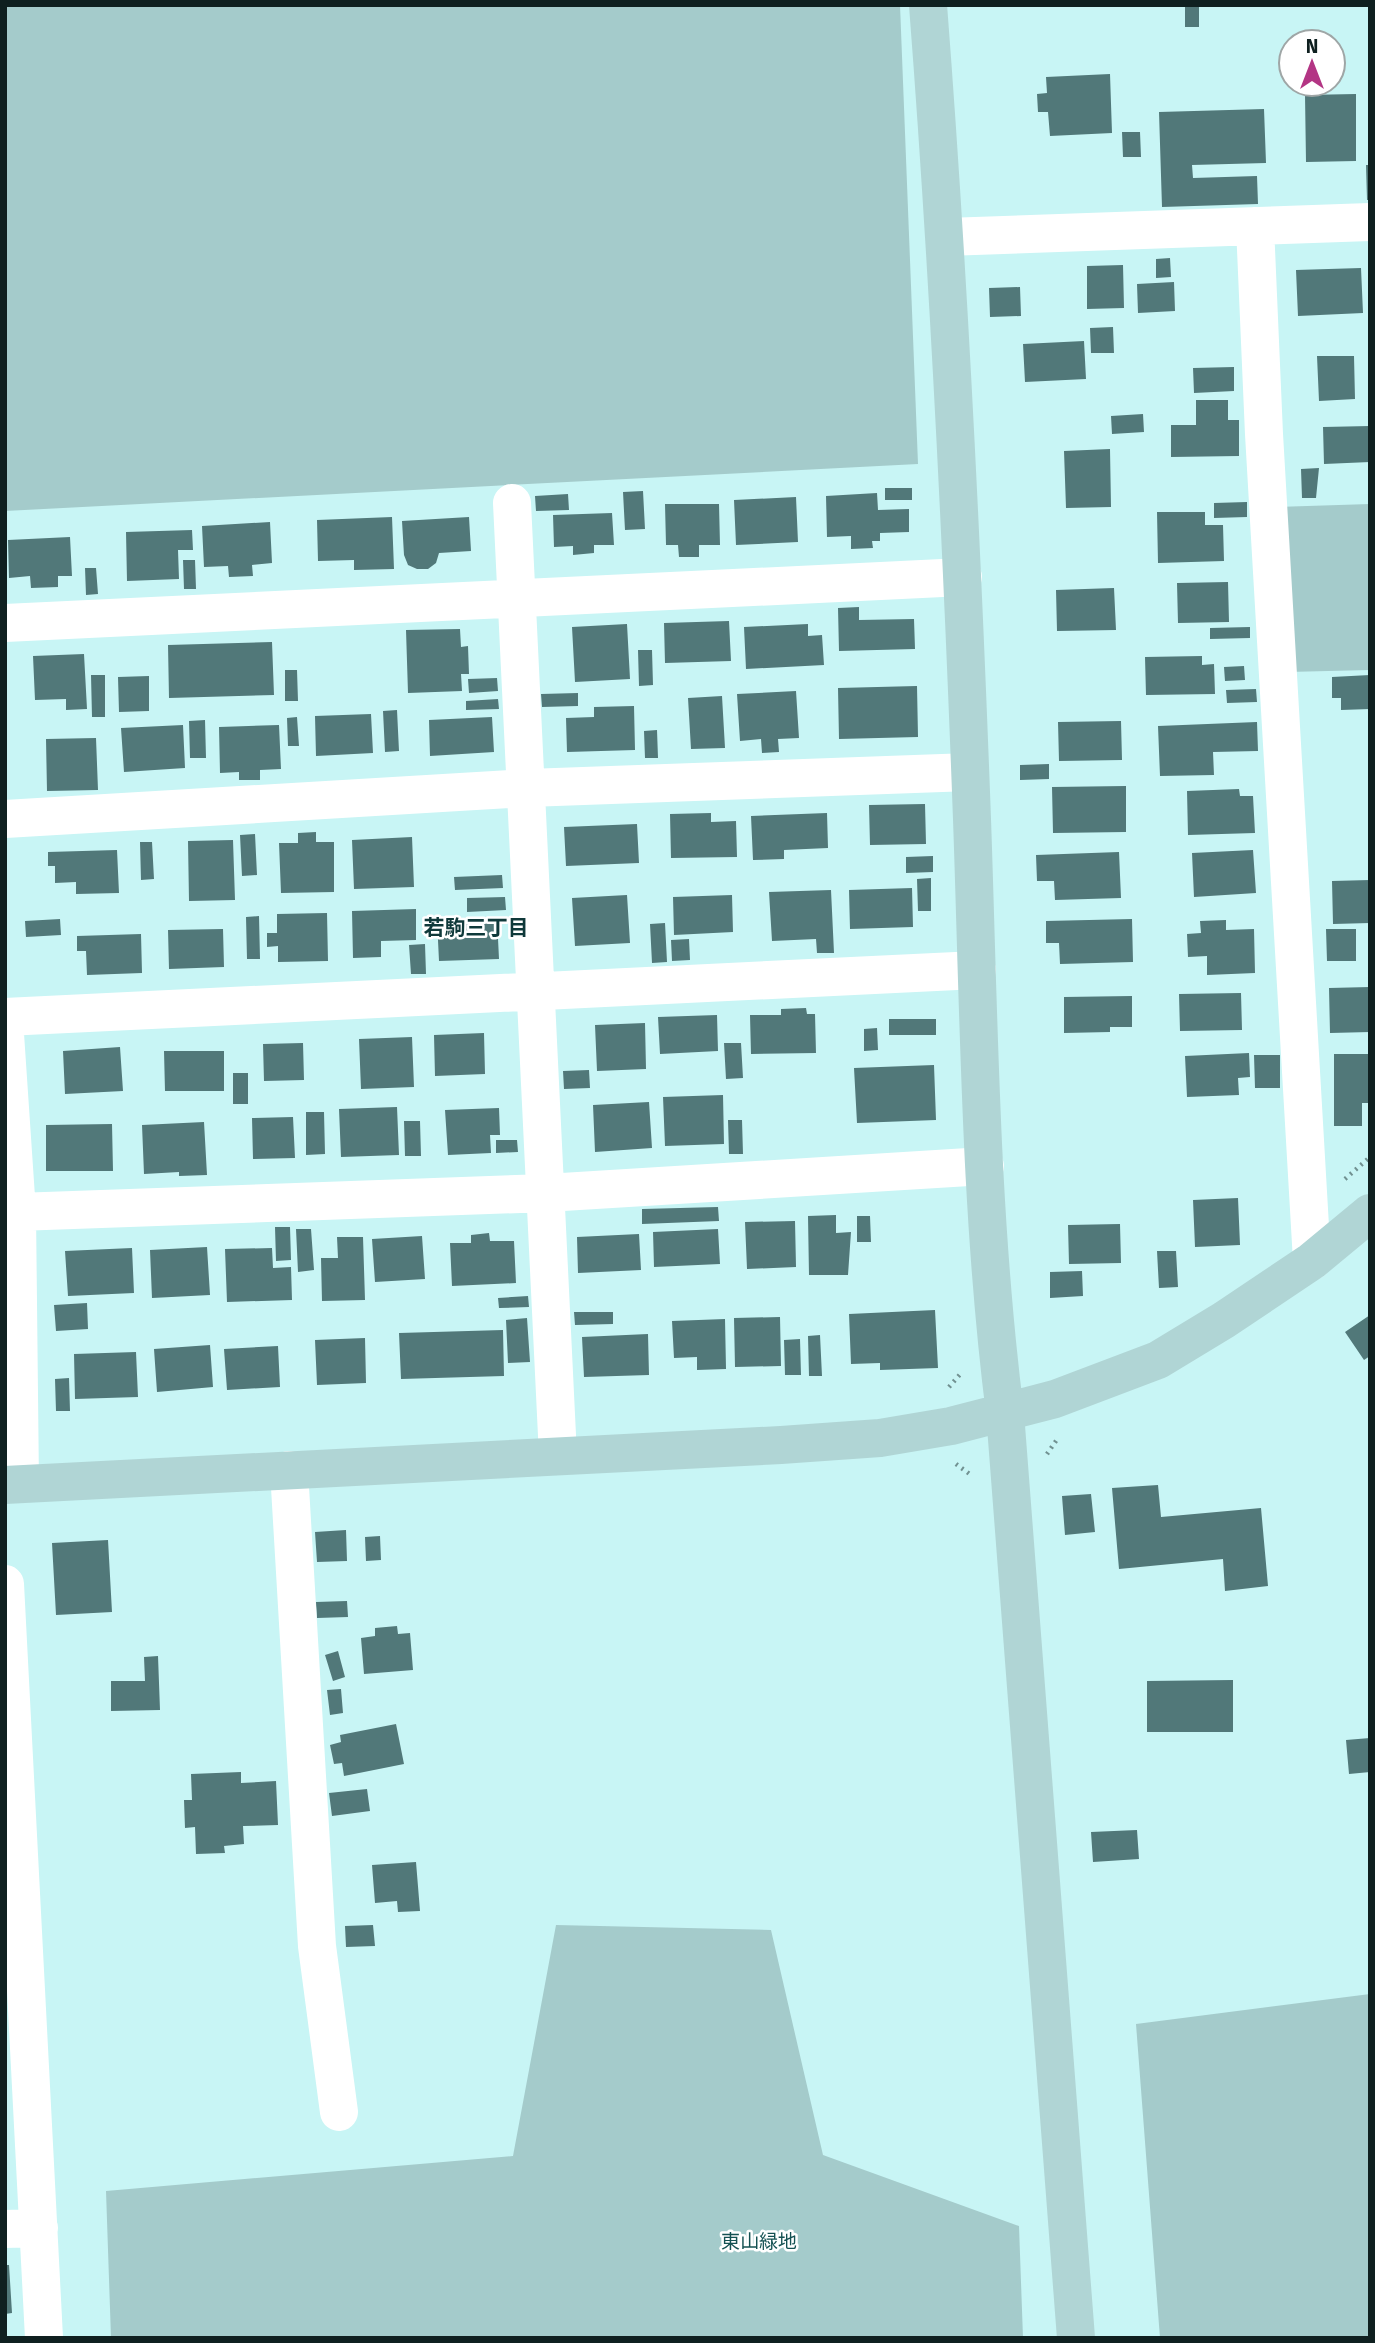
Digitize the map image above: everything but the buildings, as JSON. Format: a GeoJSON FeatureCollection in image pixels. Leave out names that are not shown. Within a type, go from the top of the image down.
{"type":"FeatureCollection","features":[{"type":"Feature","properties":{"kind":"street"},"geometry":{"type":"LineString","coordinates":[[928,5],[946,237],[964,577],[991,1288],[1004,1413],[1076,2338]]}},
{"type":"Feature","properties":{"kind":"street"},"geometry":{"type":"LineString","coordinates":[[946,237],[1370,222]]}},
{"type":"Feature","properties":{"kind":"street"},"geometry":{"type":"LineString","coordinates":[[1255,226],[1264,434],[1312,1261]]}},
{"type":"Feature","properties":{"kind":"street"},"geometry":{"type":"LineString","coordinates":[[512,503],[528,788],[558,1457]]}},
{"type":"Feature","properties":{"kind":"street"},"geometry":{"type":"LineString","coordinates":[[5,623],[964,577]]}},
{"type":"Feature","properties":{"kind":"street"},"geometry":{"type":"LineString","coordinates":[[5,819],[528,788],[970,772]]}},
{"type":"Feature","properties":{"kind":"street"},"geometry":{"type":"LineString","coordinates":[[5,1017],[978,970]]}},
{"type":"Feature","properties":{"kind":"street"},"geometry":{"type":"LineString","coordinates":[[5,1034],[17,1212],[13,1484],[880,1438],[1004,1413],[1055,1399],[1158,1360],[1312,1261],[1370,1213]]}},
{"type":"Feature","properties":{"kind":"street"},"geometry":{"type":"LineString","coordinates":[[17,1212],[546,1193],[985,1166]]}},
{"type":"Feature","properties":{"kind":"street"},"geometry":{"type":"LineString","coordinates":[[289,1470],[317,1945],[339,2112]]}},
{"type":"Feature","properties":{"kind":"street"},"geometry":{"type":"LineString","coordinates":[[5,1584],[22,2228],[44,2338]]}},
{"type":"Feature","properties":{"kind":"path"},"geometry":{"type":"LineString","coordinates":[[1310,1213],[1370,1157]]}},
{"type":"Feature","properties":{"kind":"green space"},"geometry":{"type":"Polygon","coordinates":[[[5,5],[900,5],[918,464],[5,511],[5,5]]]}},
{"type":"Feature","properties":{"kind":"green space"},"geometry":{"type":"Polygon","coordinates":[[[1370,504],[1370,670],[1287,672],[1276,507],[1370,504]]]}},
{"type":"Feature","properties":{"kind":"green space","name":"東山緑地"},"geometry":{"type":"Polygon","coordinates":[[[556,1925],[771,1930],[823,2155],[1019,2226],[1023,2338],[111,2338],[106,2191],[513,2156],[556,1925]]]}},
{"type":"Feature","properties":{"kind":"green space"},"geometry":{"type":"Polygon","coordinates":[[[1370,1994],[1370,2338],[1160,2338],[1136,2024],[1370,1994]]]}},
{"type":"Feature","properties":{"kind":"district","name":"若駒三丁目"},"geometry":{"type":"Point","coordinates":[476,928]}}]}
